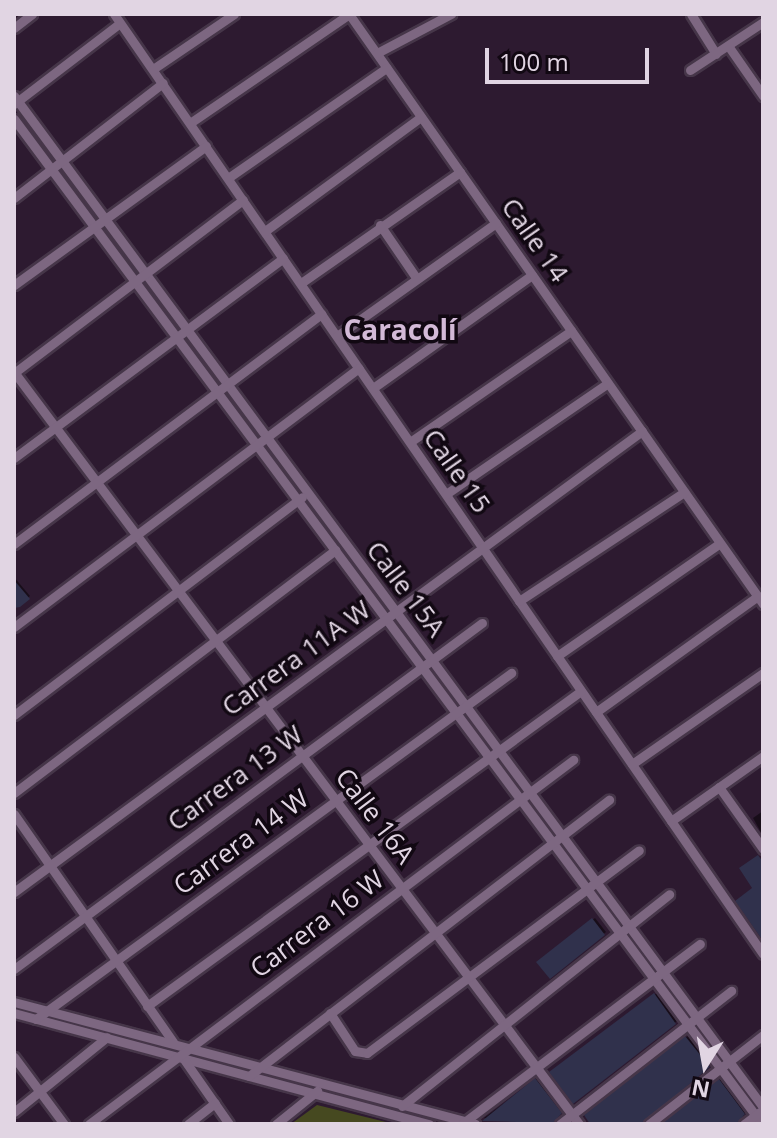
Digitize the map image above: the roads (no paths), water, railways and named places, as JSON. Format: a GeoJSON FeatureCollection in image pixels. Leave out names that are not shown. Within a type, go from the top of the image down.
{"type":"FeatureCollection","features":[{"type":"Feature","properties":{"kind":"street"},"geometry":{"type":"LineString","coordinates":[[14,28],[32,14]]}},
{"type":"Feature","properties":{"kind":"street","name":"Calle 15"},"geometry":{"type":"LineString","coordinates":[[114,14],[763,954]]}},
{"type":"Feature","properties":{"kind":"street"},"geometry":{"type":"LineString","coordinates":[[153,69],[234,14]]}},
{"type":"Feature","properties":{"kind":"street"},"geometry":{"type":"LineString","coordinates":[[190,123],[349,14]]}},
{"type":"Feature","properties":{"kind":"street","name":"Calle 14"},"geometry":{"type":"LineString","coordinates":[[349,14],[760,600]]}},
{"type":"Feature","properties":{"kind":"street"},"geometry":{"type":"LineString","coordinates":[[377,53],[451,14]]}},
{"type":"Feature","properties":{"kind":"street"},"geometry":{"type":"LineString","coordinates":[[691,14],[716,54]]}},
{"type":"Feature","properties":{"kind":"street"},"geometry":{"type":"LineString","coordinates":[[690,70],[763,22]]}},
{"type":"Feature","properties":{"kind":"street"},"geometry":{"type":"LineString","coordinates":[[15,100],[120,23]]}},
{"type":"Feature","properties":{"kind":"street"},"geometry":{"type":"LineString","coordinates":[[729,47],[763,96]]}},
{"type":"Feature","properties":{"kind":"street"},"geometry":{"type":"LineString","coordinates":[[228,178],[386,68]]}},
{"type":"Feature","properties":{"kind":"street"},"geometry":{"type":"LineString","coordinates":[[14,198],[163,83]]}},
{"type":"Feature","properties":{"kind":"street","name":"Calle 15A"},"geometry":{"type":"LineString","coordinates":[[15,100],[697,1018],[725,1064]]}},
{"type":"Feature","properties":{"kind":"street"},"geometry":{"type":"LineString","coordinates":[[265,231],[421,117]]}},
{"type":"Feature","properties":{"kind":"street","name":"Calle 15A"},"geometry":{"type":"LineString","coordinates":[[14,119],[654,979],[761,1111],[762,1124]]}},
{"type":"Feature","properties":{"kind":"street"},"geometry":{"type":"LineString","coordinates":[[14,285],[206,146]]}},
{"type":"Feature","properties":{"kind":"street"},"geometry":{"type":"LineString","coordinates":[[301,283],[460,172]]}},
{"type":"Feature","properties":{"kind":"street"},"geometry":{"type":"LineString","coordinates":[[14,372],[243,200]]}},
{"type":"Feature","properties":{"kind":"street"},"geometry":{"type":"LineString","coordinates":[[337,336],[496,223]]}},
{"type":"Feature","properties":{"kind":"street"},"geometry":{"type":"LineString","coordinates":[[380,225],[417,279]]}},
{"type":"Feature","properties":{"kind":"street"},"geometry":{"type":"LineString","coordinates":[[14,458],[283,258]]}},
{"type":"Feature","properties":{"kind":"street"},"geometry":{"type":"LineString","coordinates":[[373,388],[532,275]]}},
{"type":"Feature","properties":{"kind":"street"},"geometry":{"type":"LineString","coordinates":[[14,544],[322,314]]}},
{"type":"Feature","properties":{"kind":"street"},"geometry":{"type":"LineString","coordinates":[[410,442],[571,331]]}},
{"type":"Feature","properties":{"kind":"street"},"geometry":{"type":"LineString","coordinates":[[14,627],[359,368]]}},
{"type":"Feature","properties":{"kind":"street","name":"Calle 16A"},"geometry":{"type":"LineString","coordinates":[[14,372],[579,1124]]}},
{"type":"Feature","properties":{"kind":"street"},"geometry":{"type":"LineString","coordinates":[[446,494],[608,383]]}},
{"type":"Feature","properties":{"kind":"street","name":"Carrera 11A W"},"geometry":{"type":"LineString","coordinates":[[14,892],[642,431]]}},
{"type":"Feature","properties":{"kind":"street"},"geometry":{"type":"LineString","coordinates":[[519,601],[684,492]]}},
{"type":"Feature","properties":{"kind":"street"},"geometry":{"type":"LineString","coordinates":[[14,715],[308,493]]}},
{"type":"Feature","properties":{"kind":"street"},"geometry":{"type":"LineString","coordinates":[[557,656],[720,543]]}},
{"type":"Feature","properties":{"kind":"street"},"geometry":{"type":"LineString","coordinates":[[14,793],[335,550]]}},
{"type":"Feature","properties":{"kind":"street"},"geometry":{"type":"LineString","coordinates":[[343,562],[353,554]]}},
{"type":"Feature","properties":{"kind":"street"},"geometry":{"type":"LineString","coordinates":[[596,712],[760,600]]}},
{"type":"Feature","properties":{"kind":"street","name":"Carrera 13 W"},"geometry":{"type":"LineString","coordinates":[[14,969],[482,623]]}},
{"type":"Feature","properties":{"kind":"street","name":"Carrera 14 W"},"geometry":{"type":"LineString","coordinates":[[36,1019],[511,673]]}},
{"type":"Feature","properties":{"kind":"street"},"geometry":{"type":"LineString","coordinates":[[632,764],[763,673]]}},
{"type":"Feature","properties":{"kind":"street"},"geometry":{"type":"LineString","coordinates":[[147,1006],[581,691]]}},
{"type":"Feature","properties":{"kind":"street"},"geometry":{"type":"LineString","coordinates":[[671,821],[763,756]]}},
{"type":"Feature","properties":{"kind":"street","name":"Carrera 16 W"},"geometry":{"type":"LineString","coordinates":[[89,1124],[573,760]]}},
{"type":"Feature","properties":{"kind":"street"},"geometry":{"type":"LineString","coordinates":[[719,787],[762,844]]}},
{"type":"Feature","properties":{"kind":"street"},"geometry":{"type":"LineString","coordinates":[[249,1076],[609,800]]}},
{"type":"Feature","properties":{"kind":"street"},"geometry":{"type":"LineString","coordinates":[[14,814],[173,1043],[185,1052],[249,1076],[429,1124]]}},
{"type":"Feature","properties":{"kind":"street"},"geometry":{"type":"LineString","coordinates":[[330,1013],[355,1051],[367,1053],[467,975],[639,850]]}},
{"type":"Feature","properties":{"kind":"street"},"geometry":{"type":"LineString","coordinates":[[393,1114],[503,1023],[669,894]]}},
{"type":"Feature","properties":{"kind":"street"},"geometry":{"type":"LineString","coordinates":[[14,1013],[107,1038],[260,1067],[467,1123],[700,944]]}},
{"type":"Feature","properties":{"kind":"street"},"geometry":{"type":"LineString","coordinates":[[560,1124],[691,1028],[697,1018],[731,991]]}},
{"type":"Feature","properties":{"kind":"street"},"geometry":{"type":"LineString","coordinates":[[14,1002],[173,1043]]}},
{"type":"Feature","properties":{"kind":"street"},"geometry":{"type":"LineString","coordinates":[[14,1112],[107,1038],[114,1028]]}},
{"type":"Feature","properties":{"kind":"street"},"geometry":{"type":"LineString","coordinates":[[649,1124],[763,1035]]}},
{"type":"Feature","properties":{"kind":"street"},"geometry":{"type":"LineString","coordinates":[[185,1052],[229,1124]]}},
{"type":"Feature","properties":{"kind":"street"},"geometry":{"type":"LineString","coordinates":[[14,1057],[64,1124]]}},
{"type":"Feature","properties":{"kind":"street"},"geometry":{"type":"LineString","coordinates":[[276,1124],[315,1093],[322,1083]]}},
{"type":"Feature","properties":{"kind":"street"},"geometry":{"type":"LineString","coordinates":[[188,1124],[215,1103]]}},
{"type":"Feature","properties":{"kind":"street"},"geometry":{"type":"LineString","coordinates":[[744,1124],[761,1111]]}},
{"type":"Feature","properties":{"kind":"district","name":"Caracolí"},"geometry":{"type":"Point","coordinates":[400,329]}}]}
